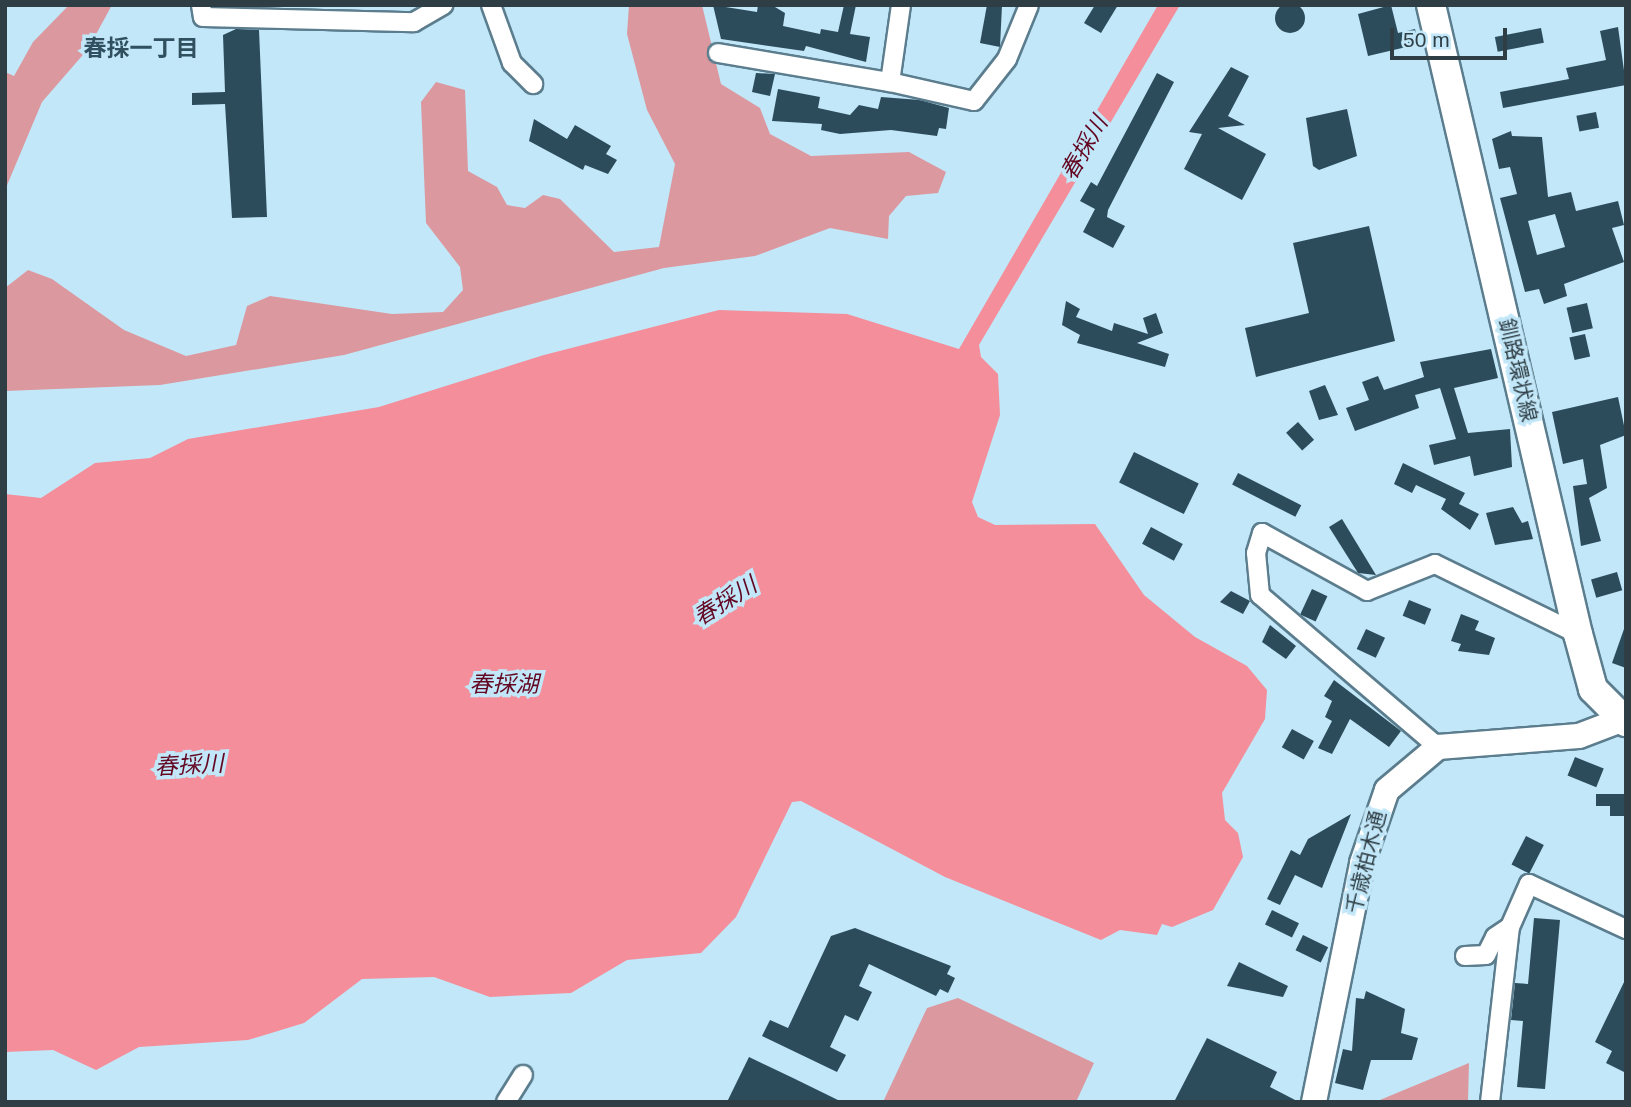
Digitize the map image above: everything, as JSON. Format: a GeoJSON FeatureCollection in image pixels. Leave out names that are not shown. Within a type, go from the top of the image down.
{"type":"FeatureCollection","features":[{"type":"Feature","properties":{"kind":"main road","name":"釧路環状線"},"geometry":{"type":"LineString","coordinates":[[1432,5],[1578,634],[1593,689],[1623,721]]}},
{"type":"Feature","properties":{"kind":"street"},"geometry":{"type":"LineString","coordinates":[[201,5],[203,17],[414,22],[446,6]]}},
{"type":"Feature","properties":{"kind":"street"},"geometry":{"type":"LineString","coordinates":[[491,5],[512,63],[533,84]]}},
{"type":"Feature","properties":{"kind":"street"},"geometry":{"type":"LineString","coordinates":[[890,82],[901,5]]}},
{"type":"Feature","properties":{"kind":"street"},"geometry":{"type":"LineString","coordinates":[[718,53],[890,82],[974,101],[1007,59],[1029,5]]}},
{"type":"Feature","properties":{"kind":"street"},"geometry":{"type":"LineString","coordinates":[[1438,747],[1260,595],[1256,553],[1262,533],[1367,590],[1435,564],[1578,634]]}},
{"type":"Feature","properties":{"kind":"street","name":"千歳柏木通"},"geometry":{"type":"LineString","coordinates":[[1314,1102],[1374,818],[1407,767],[1438,747],[1578,736],[1623,721]]}},
{"type":"Feature","properties":{"kind":"street"},"geometry":{"type":"LineString","coordinates":[[1490,1102],[1510,928],[1529,884],[1626,929]]}},
{"type":"Feature","properties":{"kind":"street"},"geometry":{"type":"LineString","coordinates":[[1465,956],[1479,960],[1510,928]]}},
{"type":"Feature","properties":{"kind":"street"},"geometry":{"type":"LineString","coordinates":[[506,1102],[523,1075]]}},
{"type":"Feature","properties":{"kind":"shaded area"},"geometry":{"type":"Polygon","coordinates":[[[69,5],[112,5],[88,49],[42,102],[5,190],[5,72],[14,76],[33,42],[69,5]]]}},
{"type":"Feature","properties":{"kind":"shaded area"},"geometry":{"type":"Polygon","coordinates":[[[629,5],[702,5],[721,84],[760,108],[770,134],[811,156],[909,152],[946,172],[938,193],[906,196],[889,216],[888,239],[830,228],[755,256],[664,268],[344,355],[160,385],[5,391],[5,288],[28,270],[52,279],[124,330],[186,356],[236,345],[247,306],[270,296],[392,314],[443,312],[463,290],[460,267],[426,223],[421,102],[436,82],[465,90],[468,171],[497,187],[507,205],[525,208],[543,195],[560,199],[614,252],[659,247],[675,164],[647,110],[627,34],[629,5]]]}},
{"type":"Feature","properties":{"kind":"shaded area"},"geometry":{"type":"Polygon","coordinates":[[[958,998],[1094,1063],[1076,1102],[883,1102],[927,1008],[958,998]]]}},
{"type":"Feature","properties":{"kind":"shaded area"},"geometry":{"type":"Polygon","coordinates":[[[1469,1063],[1468,1102],[1375,1102],[1469,1063]]]}},
{"type":"Feature","properties":{"kind":"water","name":"春採湖"},"geometry":{"type":"Polygon","coordinates":[[[1158,5],[1180,5],[979,345],[981,357],[998,374],[1000,415],[972,502],[978,517],[995,525],[1095,524],[1144,595],[1195,637],[1247,666],[1267,690],[1265,719],[1222,793],[1225,820],[1238,833],[1243,857],[1213,910],[1172,927],[1162,924],[1157,935],[1120,930],[1101,940],[945,877],[801,801],[792,802],[736,917],[701,953],[627,960],[571,993],[490,997],[434,977],[362,979],[304,1023],[248,1040],[139,1047],[96,1070],[53,1050],[5,1052],[5,494],[41,498],[95,463],[150,458],[188,439],[379,407],[544,355],[719,310],[847,314],[959,349],[1158,5]]]}},
{"type":"Feature","properties":{"kind":"building"},"geometry":{"type":"Polygon","coordinates":[[[1290,3],[1296,4],[1304,12],[1304,24],[1296,32],[1290,33],[1284,32],[1276,24],[1275,18],[1276,12],[1284,4],[1290,3]]]}},
{"type":"Feature","properties":{"kind":"building"},"geometry":{"type":"Polygon","coordinates":[[[713,5],[757,12],[758,5],[775,7],[785,13],[783,26],[820,34],[821,29],[838,32],[844,5],[856,5],[850,34],[870,37],[866,62],[806,46],[804,51],[721,39],[713,5]]]}},
{"type":"Feature","properties":{"kind":"building"},"geometry":{"type":"Polygon","coordinates":[[[987,5],[1002,5],[1000,47],[980,43],[987,5]]]}},
{"type":"Feature","properties":{"kind":"building"},"geometry":{"type":"Polygon","coordinates":[[[1095,5],[1118,5],[1101,33],[1084,23],[1095,5]]]}},
{"type":"Feature","properties":{"kind":"building"},"geometry":{"type":"Polygon","coordinates":[[[1391,5],[1398,33],[1415,29],[1419,44],[1368,56],[1358,14],[1391,5]]]}},
{"type":"Feature","properties":{"kind":"building"},"geometry":{"type":"Polygon","coordinates":[[[1618,27],[1626,85],[1503,108],[1500,92],[1569,79],[1566,68],[1606,60],[1600,31],[1618,27]]]}},
{"type":"Feature","properties":{"kind":"building"},"geometry":{"type":"Polygon","coordinates":[[[1541,28],[1544,43],[1498,52],[1495,37],[1541,28]]]}},
{"type":"Feature","properties":{"kind":"building"},"geometry":{"type":"Polygon","coordinates":[[[236,29],[259,30],[267,217],[232,218],[225,104],[192,105],[192,93],[225,92],[223,35],[236,29]]]}},
{"type":"Feature","properties":{"kind":"building"},"geometry":{"type":"Polygon","coordinates":[[[1231,67],[1249,76],[1228,116],[1245,125],[1218,128],[1266,154],[1242,200],[1184,169],[1202,134],[1189,132],[1231,67]]]}},
{"type":"Feature","properties":{"kind":"building"},"geometry":{"type":"Polygon","coordinates":[[[756,73],[775,74],[770,96],[752,92],[756,73]]]}},
{"type":"Feature","properties":{"kind":"building"},"geometry":{"type":"Polygon","coordinates":[[[1157,73],[1174,82],[1108,210],[1107,217],[1125,226],[1113,248],[1083,232],[1095,209],[1080,201],[1091,182],[1097,186],[1157,73]]]}},
{"type":"Feature","properties":{"kind":"building"},"geometry":{"type":"Polygon","coordinates":[[[778,89],[820,97],[818,108],[850,115],[859,105],[878,109],[881,97],[920,100],[949,108],[946,129],[939,128],[937,136],[891,130],[840,134],[821,130],[822,124],[772,121],[778,89]]]}},
{"type":"Feature","properties":{"kind":"building"},"geometry":{"type":"Polygon","coordinates":[[[1347,109],[1357,156],[1319,170],[1313,166],[1306,118],[1347,109]]]}},
{"type":"Feature","properties":{"kind":"building"},"geometry":{"type":"Polygon","coordinates":[[[1596,112],[1599,128],[1579,132],[1576,116],[1596,112]]]}},
{"type":"Feature","properties":{"kind":"building"},"geometry":{"type":"Polygon","coordinates":[[[534,119],[567,139],[575,125],[611,146],[606,154],[617,160],[608,174],[585,165],[583,170],[529,141],[534,119]]]}},
{"type":"Feature","properties":{"kind":"building"},"geometry":{"type":"Polygon","coordinates":[[[1511,131],[1512,136],[1542,137],[1548,197],[1571,192],[1576,211],[1618,201],[1624,225],[1612,228],[1624,262],[1564,284],[1567,296],[1544,304],[1539,289],[1525,292],[1500,198],[1517,194],[1510,167],[1499,169],[1492,139],[1511,131]],[[1555,214],[1528,221],[1537,255],[1565,247],[1555,214]]]}},
{"type":"Feature","properties":{"kind":"building"},"geometry":{"type":"Polygon","coordinates":[[[1369,226],[1395,341],[1256,377],[1245,328],[1309,313],[1293,243],[1369,226]]]}},
{"type":"Feature","properties":{"kind":"building"},"geometry":{"type":"Polygon","coordinates":[[[1066,301],[1080,309],[1076,317],[1112,331],[1114,323],[1148,334],[1143,318],[1156,313],[1163,333],[1137,343],[1169,354],[1165,367],[1077,343],[1080,335],[1062,325],[1066,301]]]}},
{"type":"Feature","properties":{"kind":"building"},"geometry":{"type":"Polygon","coordinates":[[[1587,303],[1593,328],[1572,333],[1567,308],[1587,303]]]}},
{"type":"Feature","properties":{"kind":"building"},"geometry":{"type":"Polygon","coordinates":[[[1585,334],[1590,356],[1575,360],[1569,338],[1585,334]]]}},
{"type":"Feature","properties":{"kind":"building"},"geometry":{"type":"Polygon","coordinates":[[[1491,349],[1498,378],[1454,388],[1468,433],[1510,429],[1512,467],[1474,476],[1470,456],[1434,465],[1429,445],[1456,439],[1440,388],[1415,395],[1419,408],[1355,431],[1346,408],[1369,400],[1362,382],[1378,376],[1384,390],[1424,377],[1420,362],[1491,349]]]}},
{"type":"Feature","properties":{"kind":"building"},"geometry":{"type":"Polygon","coordinates":[[[1325,385],[1338,415],[1319,420],[1309,391],[1325,385]]]}},
{"type":"Feature","properties":{"kind":"building"},"geometry":{"type":"Polygon","coordinates":[[[1618,397],[1626,435],[1600,445],[1607,488],[1589,498],[1601,541],[1581,546],[1573,486],[1587,484],[1583,459],[1563,464],[1552,412],[1618,397]]]}},
{"type":"Feature","properties":{"kind":"building"},"geometry":{"type":"Polygon","coordinates":[[[1298,422],[1314,440],[1302,451],[1286,433],[1298,422]]]}},
{"type":"Feature","properties":{"kind":"building"},"geometry":{"type":"Polygon","coordinates":[[[1134,452],[1199,484],[1184,514],[1119,483],[1134,452]]]}},
{"type":"Feature","properties":{"kind":"building"},"geometry":{"type":"Polygon","coordinates":[[[1403,463],[1465,493],[1459,504],[1479,514],[1470,530],[1441,509],[1446,499],[1416,485],[1412,493],[1394,484],[1403,463]]]}},
{"type":"Feature","properties":{"kind":"building"},"geometry":{"type":"Polygon","coordinates":[[[1238,473],[1301,505],[1295,517],[1232,485],[1238,473]]]}},
{"type":"Feature","properties":{"kind":"building"},"geometry":{"type":"Polygon","coordinates":[[[1513,507],[1522,523],[1528,521],[1533,539],[1495,545],[1486,513],[1513,507]]]}},
{"type":"Feature","properties":{"kind":"building"},"geometry":{"type":"Polygon","coordinates":[[[1342,519],[1376,575],[1358,573],[1329,527],[1342,519]]]}},
{"type":"Feature","properties":{"kind":"building"},"geometry":{"type":"Polygon","coordinates":[[[1151,527],[1183,544],[1174,561],[1142,544],[1151,527]]]}},
{"type":"Feature","properties":{"kind":"building"},"geometry":{"type":"Polygon","coordinates":[[[1617,572],[1622,590],[1596,598],[1591,579],[1617,572]]]}},
{"type":"Feature","properties":{"kind":"building"},"geometry":{"type":"Polygon","coordinates":[[[1312,589],[1327,596],[1316,622],[1300,614],[1312,589]]]}},
{"type":"Feature","properties":{"kind":"building"},"geometry":{"type":"Polygon","coordinates":[[[1231,591],[1250,601],[1243,614],[1220,602],[1231,591]]]}},
{"type":"Feature","properties":{"kind":"building"},"geometry":{"type":"Polygon","coordinates":[[[1409,600],[1431,609],[1425,625],[1403,616],[1409,600]]]}},
{"type":"Feature","properties":{"kind":"building"},"geometry":{"type":"Polygon","coordinates":[[[1461,614],[1479,621],[1475,630],[1495,638],[1489,655],[1458,651],[1461,644],[1451,641],[1461,614]]]}},
{"type":"Feature","properties":{"kind":"building"},"geometry":{"type":"Polygon","coordinates":[[[1270,625],[1296,646],[1286,659],[1262,642],[1270,625]]]}},
{"type":"Feature","properties":{"kind":"building"},"geometry":{"type":"Polygon","coordinates":[[[1366,629],[1385,638],[1376,658],[1357,649],[1366,629]]]}},
{"type":"Feature","properties":{"kind":"building"},"geometry":{"type":"Polygon","coordinates":[[[1626,629],[1626,668],[1612,663],[1626,629]]]}},
{"type":"Feature","properties":{"kind":"building"},"geometry":{"type":"Polygon","coordinates":[[[1334,680],[1401,731],[1389,747],[1350,719],[1332,754],[1318,748],[1332,721],[1325,717],[1332,701],[1324,696],[1334,680]]]}},
{"type":"Feature","properties":{"kind":"building"},"geometry":{"type":"Polygon","coordinates":[[[1292,729],[1314,741],[1304,759],[1282,747],[1292,729]]]}},
{"type":"Feature","properties":{"kind":"building"},"geometry":{"type":"Polygon","coordinates":[[[1575,757],[1604,769],[1596,787],[1568,776],[1575,757]]]}},
{"type":"Feature","properties":{"kind":"building"},"geometry":{"type":"Polygon","coordinates":[[[1596,794],[1626,794],[1626,816],[1610,816],[1610,806],[1596,806],[1596,794]]]}},
{"type":"Feature","properties":{"kind":"building"},"geometry":{"type":"Polygon","coordinates":[[[1351,814],[1322,888],[1295,875],[1280,905],[1267,899],[1291,850],[1300,855],[1308,839],[1351,814]]]}},
{"type":"Feature","properties":{"kind":"building"},"geometry":{"type":"Polygon","coordinates":[[[1526,836],[1544,845],[1529,874],[1511,865],[1526,836]]]}},
{"type":"Feature","properties":{"kind":"building"},"geometry":{"type":"Polygon","coordinates":[[[1272,910],[1299,923],[1292,938],[1265,924],[1272,910]]]}},
{"type":"Feature","properties":{"kind":"building"},"geometry":{"type":"Polygon","coordinates":[[[1534,918],[1560,920],[1545,1089],[1517,1087],[1523,1021],[1511,1020],[1515,983],[1528,984],[1534,918]]]}},
{"type":"Feature","properties":{"kind":"building"},"geometry":{"type":"Polygon","coordinates":[[[855,928],[951,966],[947,974],[955,978],[948,993],[940,989],[936,996],[869,964],[859,986],[872,992],[858,1021],[845,1015],[830,1047],[846,1055],[837,1072],[762,1036],[770,1020],[788,1028],[831,936],[855,928]]]}},
{"type":"Feature","properties":{"kind":"building"},"geometry":{"type":"Polygon","coordinates":[[[1303,935],[1328,947],[1321,963],[1296,950],[1303,935]]]}},
{"type":"Feature","properties":{"kind":"building"},"geometry":{"type":"Polygon","coordinates":[[[1239,962],[1288,986],[1283,997],[1227,986],[1239,962]]]}},
{"type":"Feature","properties":{"kind":"building"},"geometry":{"type":"Polygon","coordinates":[[[1626,978],[1626,1073],[1606,1063],[1612,1051],[1595,1042],[1626,978]]]}},
{"type":"Feature","properties":{"kind":"building"},"geometry":{"type":"Polygon","coordinates":[[[1366,991],[1405,1009],[1401,1033],[1418,1038],[1412,1060],[1371,1060],[1363,1090],[1335,1083],[1343,1049],[1352,1051],[1356,998],[1364,999],[1366,991]]]}},
{"type":"Feature","properties":{"kind":"building"},"geometry":{"type":"Polygon","coordinates":[[[1207,1038],[1277,1072],[1270,1087],[1299,1102],[1174,1102],[1207,1038]]]}},
{"type":"Feature","properties":{"kind":"building"},"geometry":{"type":"Polygon","coordinates":[[[749,1057],[793,1078],[842,1102],[727,1102],[749,1057]]]}},
{"type":"Feature","properties":{"kind":"district","name":"春採一丁目"},"geometry":{"type":"Point","coordinates":[141,48]}},
{"type":"Feature","properties":{"kind":"water label","name":"春採川"},"geometry":{"type":"Point","coordinates":[1084,148]}},
{"type":"Feature","properties":{"kind":"water label","name":"春採川"},"geometry":{"type":"Point","coordinates":[725,601]}},
{"type":"Feature","properties":{"kind":"water label","name":"春採川"},"geometry":{"type":"Point","coordinates":[189,765]}}]}
